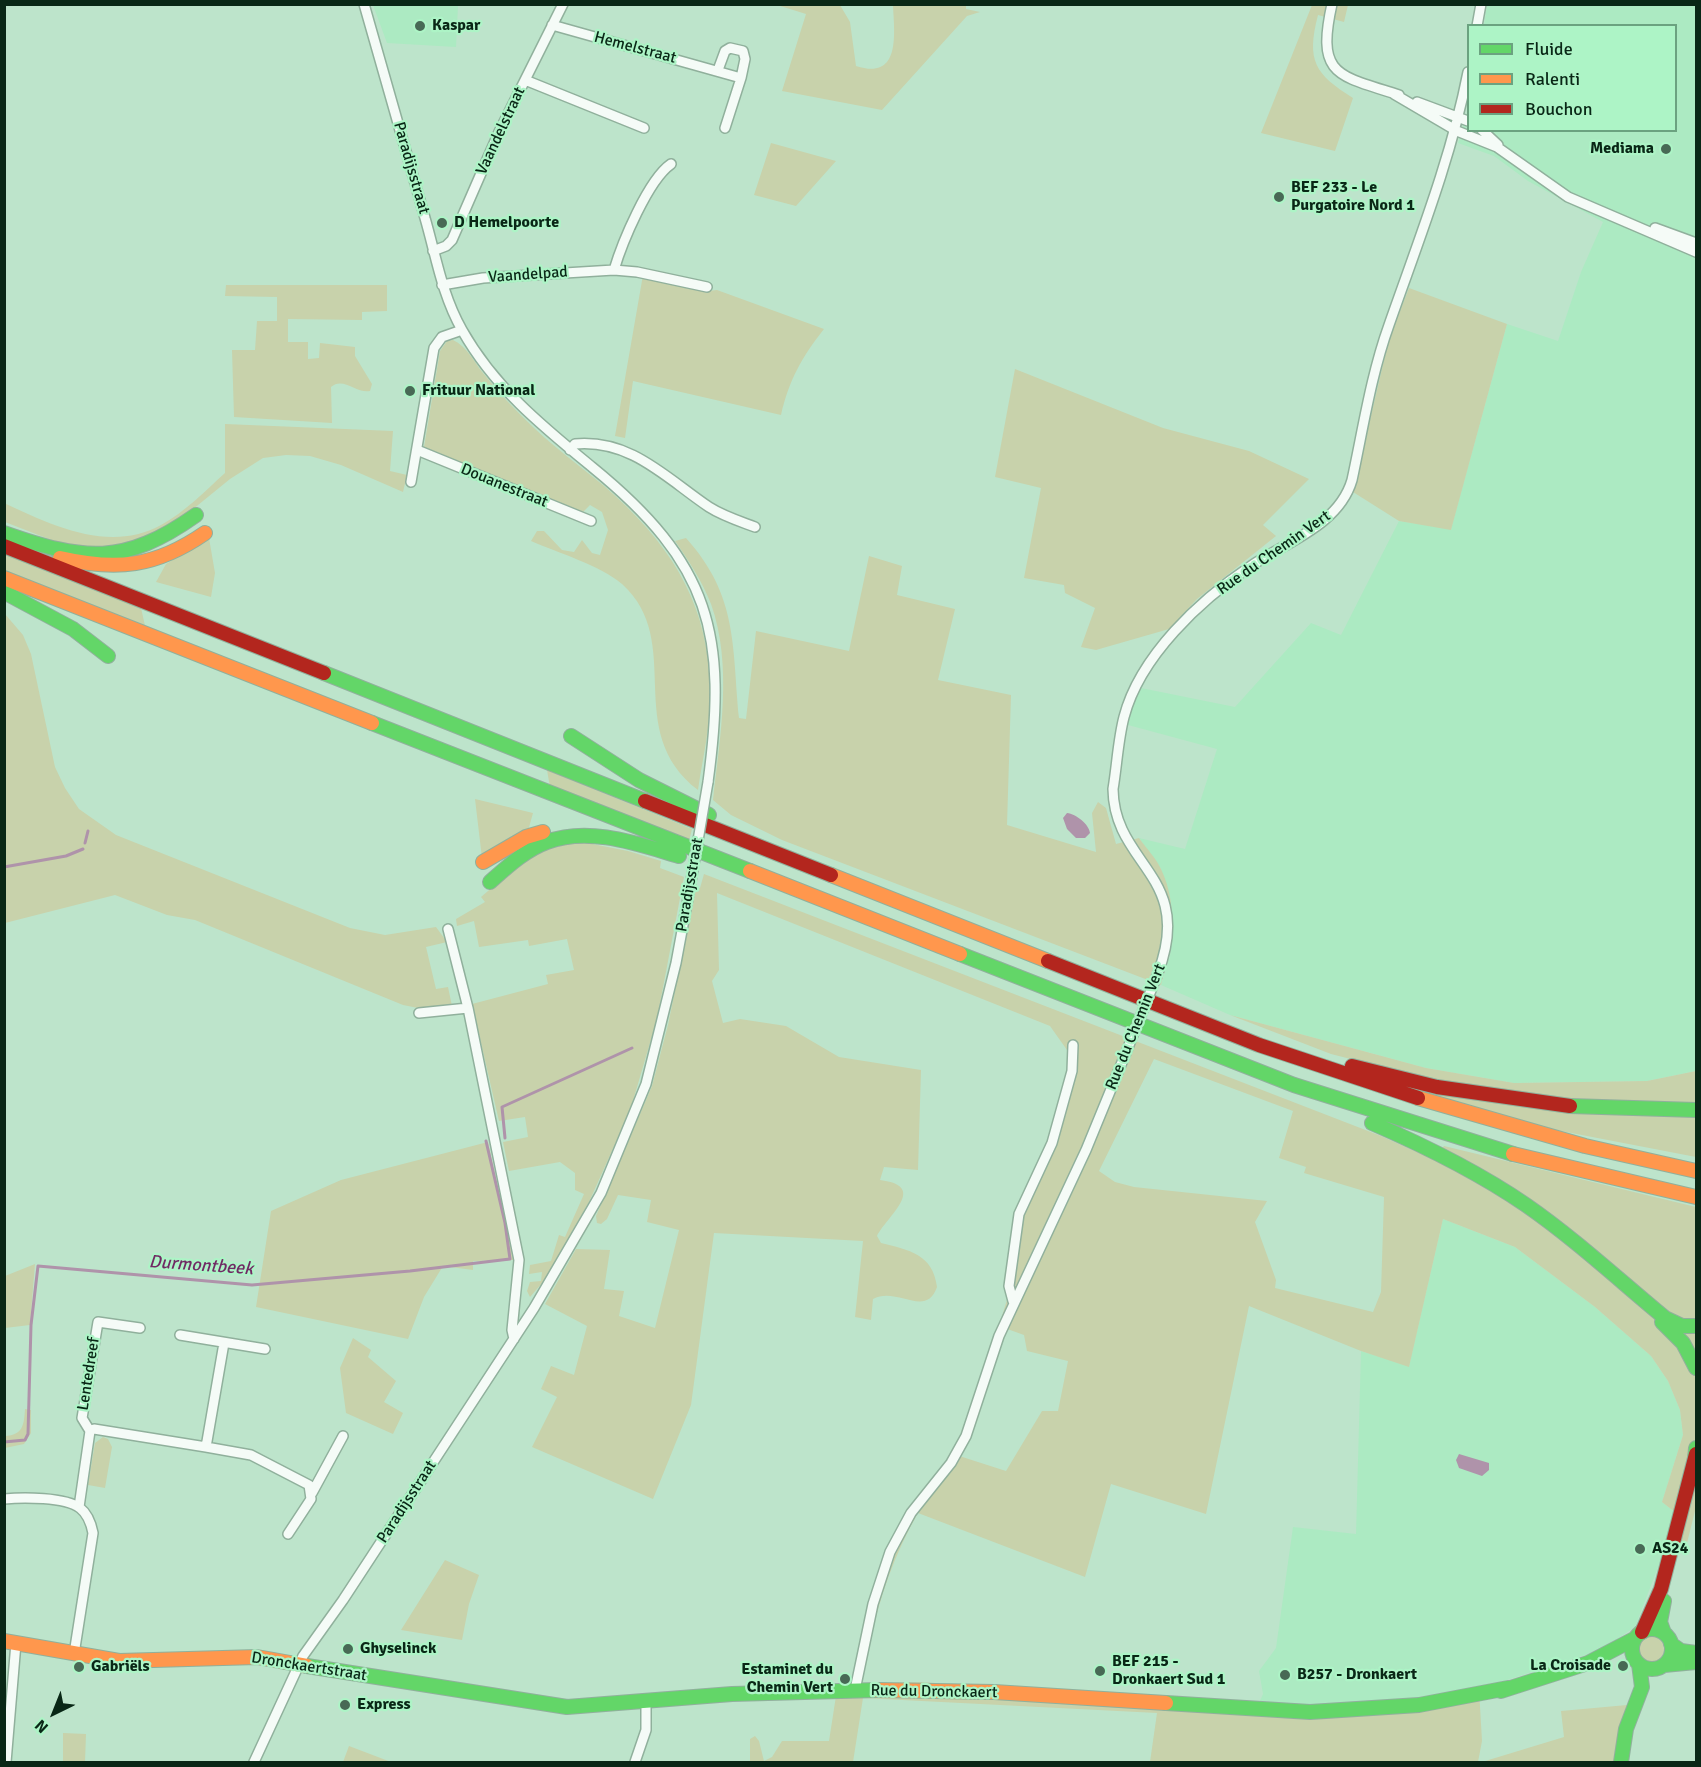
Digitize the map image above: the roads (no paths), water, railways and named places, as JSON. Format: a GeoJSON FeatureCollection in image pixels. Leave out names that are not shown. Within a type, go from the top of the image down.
{"type":"FeatureCollection","features":[{"type":"Feature","properties":{"kind":"main road"},"geometry":{"type":"LineString","coordinates":[[4,532],[47,548],[84,555],[119,554],[158,542],[196,515]]}},
{"type":"Feature","properties":{"kind":"main road"},"geometry":{"type":"LineString","coordinates":[[4,537],[87,565],[115,567],[165,558],[187,547],[205,533]]}},
{"type":"Feature","properties":{"kind":"main road"},"geometry":{"type":"LineString","coordinates":[[4,546],[820,872],[1192,1019],[1328,1070],[1448,1109],[1569,1142],[1696,1171]]}},
{"type":"Feature","properties":{"kind":"main road"},"geometry":{"type":"LineString","coordinates":[[4,578],[1261,1073],[1367,1110],[1498,1150],[1696,1197]]}},
{"type":"Feature","properties":{"kind":"main road"},"geometry":{"type":"LineString","coordinates":[[4,592],[73,629],[108,656]]}},
{"type":"Feature","properties":{"kind":"main road"},"geometry":{"type":"LineString","coordinates":[[571,736],[639,780],[692,808],[792,852],[820,872]]}},
{"type":"Feature","properties":{"kind":"main road"},"geometry":{"type":"LineString","coordinates":[[483,862],[526,837],[566,828],[594,830],[656,844],[728,873],[783,886]]}},
{"type":"Feature","properties":{"kind":"main road"},"geometry":{"type":"LineString","coordinates":[[490,882],[531,849],[549,841],[567,837],[598,837],[700,862]]}},
{"type":"Feature","properties":{"kind":"main road"},"geometry":{"type":"LineString","coordinates":[[1192,1019],[1236,1028],[1365,1070],[1448,1090],[1549,1105],[1696,1110]]}},
{"type":"Feature","properties":{"kind":"main road"},"geometry":{"type":"LineString","coordinates":[[1261,1073],[1296,1092],[1419,1144],[1471,1171],[1538,1214],[1671,1322],[1682,1326],[1696,1326]]}},
{"type":"Feature","properties":{"kind":"main road"},"geometry":{"type":"LineString","coordinates":[[1633,1108],[1696,1102]]}},
{"type":"Feature","properties":{"kind":"main road"},"geometry":{"type":"LineString","coordinates":[[1605,1270],[1678,1337],[1696,1368]]}},
{"type":"Feature","properties":{"kind":"main road"},"geometry":{"type":"LineString","coordinates":[[1621,1762],[1626,1727],[1644,1683],[1632,1650],[1661,1589],[1696,1454]]}},
{"type":"Feature","properties":{"kind":"main road"},"geometry":{"type":"LineString","coordinates":[[1631,1713],[1647,1699],[1662,1666],[1671,1654],[1661,1612],[1696,1491]]}},
{"type":"Feature","properties":{"kind":"main road"},"geometry":{"type":"LineString","coordinates":[[1588,1663],[1653,1629],[1681,1650],[1696,1653]]}},
{"type":"Feature","properties":{"kind":"main road","name":"Dronckaertstraat"},"geometry":{"type":"LineString","coordinates":[[10,1642],[119,1661],[250,1656],[388,1681],[553,1706],[576,1707]]}},
{"type":"Feature","properties":{"kind":"main road"},"geometry":{"type":"LineString","coordinates":[[1588,1663],[1625,1656],[1649,1669],[1696,1662]]}},
{"type":"Feature","properties":{"kind":"main road","name":"Rue du Dronckaert"},"geometry":{"type":"LineString","coordinates":[[576,1707],[646,1700],[855,1690],[994,1692],[1292,1712],[1410,1706],[1508,1688],[1588,1663]]}},
{"type":"Feature","properties":{"kind":"street","name":"Paradijsstraat"},"geometry":{"type":"LineString","coordinates":[[254,1762],[298,1664],[568,1254],[601,1193],[626,1138],[646,1084],[659,1036],[689,893],[708,782],[717,703],[715,661],[708,623],[694,582],[669,544],[637,508],[533,419],[506,392],[462,330],[442,285],[364,4]]}},
{"type":"Feature","properties":{"kind":"street","name":"Vaandelstraat"},"geometry":{"type":"LineString","coordinates":[[433,251],[446,246],[452,240],[525,80],[563,4]]}},
{"type":"Feature","properties":{"kind":"street"},"geometry":{"type":"LineString","coordinates":[[1332,4],[1325,42],[1330,62],[1348,77],[1467,120]]}},
{"type":"Feature","properties":{"kind":"street"},"geometry":{"type":"LineString","coordinates":[[1478,24],[1481,4]]}},
{"type":"Feature","properties":{"kind":"street","name":"Hemelstraat"},"geometry":{"type":"LineString","coordinates":[[552,25],[741,78]]}},
{"type":"Feature","properties":{"kind":"street"},"geometry":{"type":"LineString","coordinates":[[718,70],[724,51],[730,48],[743,51],[745,59],[741,78],[725,128]]}},
{"type":"Feature","properties":{"kind":"street","name":"Rue du Chemin Vert"},"geometry":{"type":"LineString","coordinates":[[855,1690],[870,1617],[883,1569],[907,1520],[946,1470],[963,1443],[997,1341],[1013,1301],[1086,1150],[1158,973],[1168,934],[1165,902],[1153,875],[1124,833],[1114,801],[1117,765],[1128,705],[1159,651],[1180,625],[1240,573],[1326,519],[1344,499],[1352,480],[1380,354],[1407,279],[1454,130],[1467,76]]}},
{"type":"Feature","properties":{"kind":"street"},"geometry":{"type":"LineString","coordinates":[[525,80],[644,128]]}},
{"type":"Feature","properties":{"kind":"street"},"geometry":{"type":"LineString","coordinates":[[1394,94],[1454,130],[1509,154]]}},
{"type":"Feature","properties":{"kind":"street"},"geometry":{"type":"LineString","coordinates":[[1484,132],[1509,154],[1560,192],[1696,252]]}},
{"type":"Feature","properties":{"kind":"street"},"geometry":{"type":"LineString","coordinates":[[614,270],[621,245],[639,208],[671,164]]}},
{"type":"Feature","properties":{"kind":"street"},"geometry":{"type":"LineString","coordinates":[[1596,209],[1696,243]]}},
{"type":"Feature","properties":{"kind":"street","name":"Vaandelpad"},"geometry":{"type":"LineString","coordinates":[[442,285],[483,278],[614,270],[637,272],[707,287]]}},
{"type":"Feature","properties":{"kind":"street"},"geometry":{"type":"LineString","coordinates":[[411,482],[434,348],[442,336],[462,330]]}},
{"type":"Feature","properties":{"kind":"street"},"geometry":{"type":"LineString","coordinates":[[570,450],[575,444],[590,442],[616,447],[669,475],[710,508],[755,527]]}},
{"type":"Feature","properties":{"kind":"street","name":"Douanestraat"},"geometry":{"type":"LineString","coordinates":[[417,450],[591,521]]}},
{"type":"Feature","properties":{"kind":"street"},"geometry":{"type":"LineString","coordinates":[[448,929],[468,1008],[519,1260],[512,1330],[514,1339]]}},
{"type":"Feature","properties":{"kind":"street"},"geometry":{"type":"LineString","coordinates":[[419,1012],[468,1008]]}},
{"type":"Feature","properties":{"kind":"street","name":"Rue du Chemin Vert"},"geometry":{"type":"LineString","coordinates":[[1013,1301],[1009,1286],[1019,1214],[1052,1143],[1072,1071],[1073,1045]]}},
{"type":"Feature","properties":{"kind":"street","name":"Lentedreef"},"geometry":{"type":"LineString","coordinates":[[79,1507],[90,1431],[82,1418],[98,1322],[140,1328]]}},
{"type":"Feature","properties":{"kind":"street"},"geometry":{"type":"LineString","coordinates":[[180,1335],[265,1349]]}},
{"type":"Feature","properties":{"kind":"street"},"geometry":{"type":"LineString","coordinates":[[206,1447],[224,1343]]}},
{"type":"Feature","properties":{"kind":"street","name":"Lentedreef"},"geometry":{"type":"LineString","coordinates":[[90,1431],[94,1429],[251,1455],[309,1485],[312,1493]]}},
{"type":"Feature","properties":{"kind":"street"},"geometry":{"type":"LineString","coordinates":[[288,1534],[311,1499],[312,1493],[343,1436]]}},
{"type":"Feature","properties":{"kind":"street"},"geometry":{"type":"LineString","coordinates":[[4,1499],[33,1498],[79,1507],[89,1517],[93,1533],[74,1654]]}},
{"type":"Feature","properties":{"kind":"street"},"geometry":{"type":"LineString","coordinates":[[6,1762],[10,1642]]}},
{"type":"Feature","properties":{"kind":"street"},"geometry":{"type":"LineString","coordinates":[[634,1762],[646,1730],[646,1700]]}},
{"type":"Feature","properties":{"kind":"waterway"},"geometry":{"type":"LineString","coordinates":[[85,843],[88,831]]}},
{"type":"Feature","properties":{"kind":"waterway"},"geometry":{"type":"LineString","coordinates":[[4,867],[66,856],[83,849]]}},
{"type":"Feature","properties":{"kind":"waterway","name":"Durmontbeek"},"geometry":{"type":"LineString","coordinates":[[505,1138],[502,1107],[632,1048]]}},
{"type":"Feature","properties":{"kind":"waterway","name":"Durmontbeek"},"geometry":{"type":"LineString","coordinates":[[4,1442],[25,1440],[28,1434],[31,1325],[38,1266],[252,1285],[410,1271],[510,1259],[505,1223],[486,1141]]}},
{"type":"Feature","properties":{"kind":"place","name":"Kaspar"},"geometry":{"type":"Point","coordinates":[420,26]}},
{"type":"Feature","properties":{"kind":"place","name":"Mediama"},"geometry":{"type":"Point","coordinates":[1666,149]}},
{"type":"Feature","properties":{"kind":"place","name":"BEF 233 - Le Purgatoire Nord 1"},"geometry":{"type":"Point","coordinates":[1279,197]}},
{"type":"Feature","properties":{"kind":"place","name":"D Hemelpoorte"},"geometry":{"type":"Point","coordinates":[442,223]}},
{"type":"Feature","properties":{"kind":"place","name":"Frituur National"},"geometry":{"type":"Point","coordinates":[410,391]}},
{"type":"Feature","properties":{"kind":"place","name":"AS24"},"geometry":{"type":"Point","coordinates":[1640,1549]}},
{"type":"Feature","properties":{"kind":"place","name":"Ghyselinck"},"geometry":{"type":"Point","coordinates":[348,1649]}},
{"type":"Feature","properties":{"kind":"place","name":"La Croisade"},"geometry":{"type":"Point","coordinates":[1623,1666]}},
{"type":"Feature","properties":{"kind":"place","name":"Gabriëls"},"geometry":{"type":"Point","coordinates":[79,1667]}},
{"type":"Feature","properties":{"kind":"place","name":"BEF 215 - Dronkaert Sud 1"},"geometry":{"type":"Point","coordinates":[1100,1671]}},
{"type":"Feature","properties":{"kind":"place","name":"B257 - Dronkaert"},"geometry":{"type":"Point","coordinates":[1285,1675]}},
{"type":"Feature","properties":{"kind":"place","name":"Estaminet du Chemin Vert"},"geometry":{"type":"Point","coordinates":[845,1679]}},
{"type":"Feature","properties":{"kind":"place","name":"Express"},"geometry":{"type":"Point","coordinates":[345,1705]}}]}
